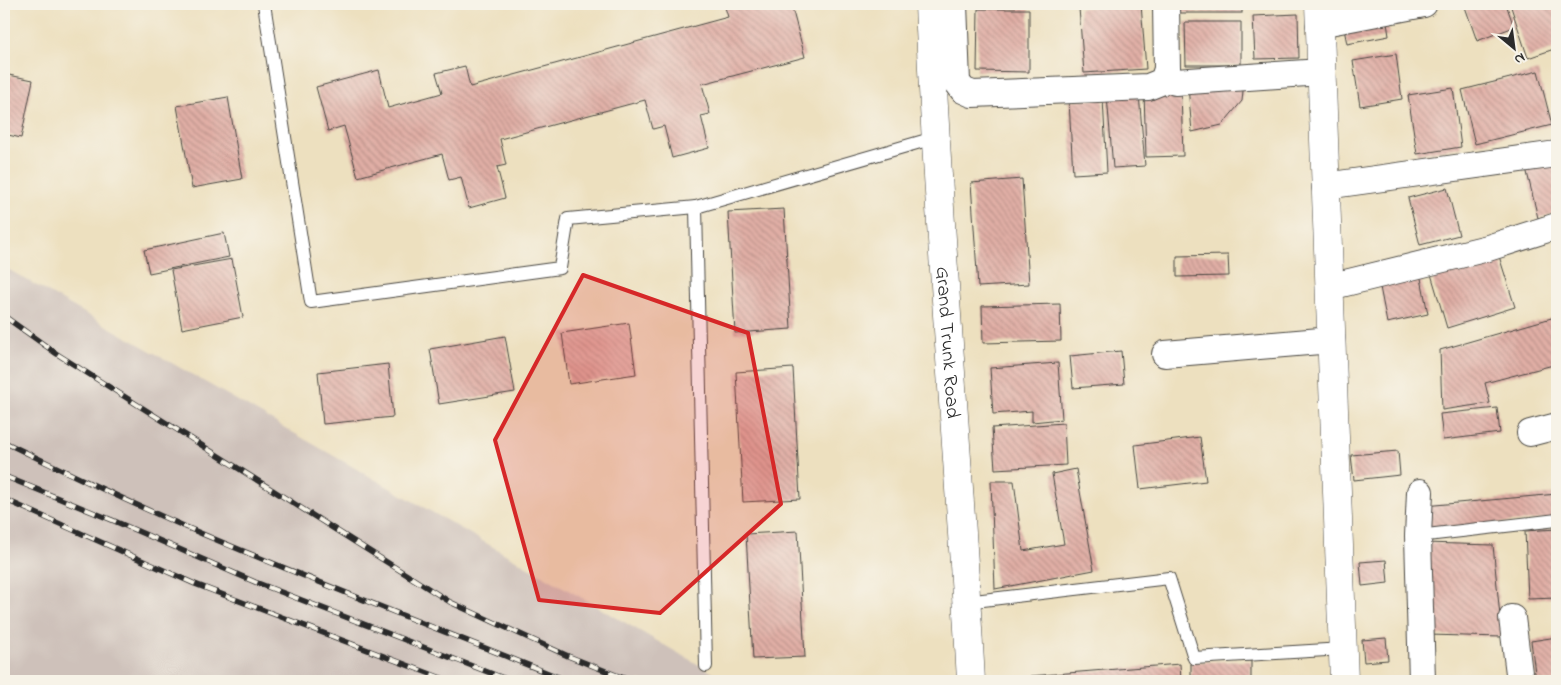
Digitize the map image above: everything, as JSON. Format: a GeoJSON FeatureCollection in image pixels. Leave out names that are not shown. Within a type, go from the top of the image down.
{"type":"FeatureCollection","features":[{"type":"Feature","properties":{"kind":"main road","name":"Grand Trunk Road"},"geometry":{"type":"LineString","coordinates":[[929,4],[934,138],[970,681]]}},
{"type":"Feature","properties":{"kind":"main road"},"geometry":{"type":"LineString","coordinates":[[1319,14],[1344,681]]}},
{"type":"Feature","properties":{"kind":"street"},"geometry":{"type":"LineString","coordinates":[[954,4],[957,82],[963,90],[972,94],[1148,87],[1163,81],[1168,69],[1166,4]]}},
{"type":"Feature","properties":{"kind":"street"},"geometry":{"type":"LineString","coordinates":[[1319,14],[1424,4]]}},
{"type":"Feature","properties":{"kind":"street"},"geometry":{"type":"LineString","coordinates":[[1175,82],[1321,72]]}},
{"type":"Feature","properties":{"kind":"street"},"geometry":{"type":"LineString","coordinates":[[1325,186],[1557,154]]}},
{"type":"Feature","properties":{"kind":"street"},"geometry":{"type":"LineString","coordinates":[[1329,287],[1488,248],[1557,226]]}},
{"type":"Feature","properties":{"kind":"street"},"geometry":{"type":"LineString","coordinates":[[1165,354],[1332,340]]}},
{"type":"Feature","properties":{"kind":"street"},"geometry":{"type":"LineString","coordinates":[[1530,433],[1557,426]]}},
{"type":"Feature","properties":{"kind":"street"},"geometry":{"type":"LineString","coordinates":[[1420,492],[1418,536],[1422,681]]}},
{"type":"Feature","properties":{"kind":"street"},"geometry":{"type":"LineString","coordinates":[[1512,618],[1520,681]]}},
{"type":"Feature","properties":{"kind":"lane"},"geometry":{"type":"LineString","coordinates":[[264,4],[311,302],[560,268],[568,219],[696,207],[934,138]]}},
{"type":"Feature","properties":{"kind":"lane"},"geometry":{"type":"LineString","coordinates":[[696,207],[706,666]]}},
{"type":"Feature","properties":{"kind":"lane"},"geometry":{"type":"LineString","coordinates":[[1418,536],[1557,520]]}},
{"type":"Feature","properties":{"kind":"lane"},"geometry":{"type":"LineString","coordinates":[[966,602],[1169,578],[1194,658],[1343,649]]}},
{"type":"Feature","properties":{"kind":"highlighted area"},"geometry":{"type":"Polygon","coordinates":[[[583,275],[748,333],[781,504],[660,613],[539,600],[495,440],[583,275]]]}},
{"type":"Feature","properties":{"kind":"shaded area"},"geometry":{"type":"Polygon","coordinates":[[[4,267],[727,681],[4,681],[4,267]]]}},
{"type":"Feature","properties":{"kind":"building"},"geometry":{"type":"Polygon","coordinates":[[[724,4],[791,4],[805,57],[702,84],[710,114],[701,116],[709,148],[672,158],[664,126],[653,129],[645,100],[500,139],[506,165],[497,167],[505,198],[469,208],[461,177],[449,180],[442,154],[358,177],[344,126],[328,131],[316,87],[379,70],[388,108],[442,93],[436,73],[465,66],[470,87],[728,17],[724,4]]]}},
{"type":"Feature","properties":{"kind":"building"},"geometry":{"type":"Polygon","coordinates":[[[1141,4],[1146,69],[1084,73],[1079,8],[1141,4]]]}},
{"type":"Feature","properties":{"kind":"building"},"geometry":{"type":"Polygon","coordinates":[[[1179,4],[1242,4],[1242,13],[1179,13],[1179,4]]]}},
{"type":"Feature","properties":{"kind":"building"},"geometry":{"type":"Polygon","coordinates":[[[1247,4],[1301,4],[1301,6],[1248,8],[1247,4]]]}},
{"type":"Feature","properties":{"kind":"building"},"geometry":{"type":"Polygon","coordinates":[[[1464,4],[1506,4],[1514,27],[1477,41],[1464,4]]]}},
{"type":"Feature","properties":{"kind":"building"},"geometry":{"type":"Polygon","coordinates":[[[1510,4],[1557,4],[1557,48],[1528,58],[1510,4]]]}},
{"type":"Feature","properties":{"kind":"building"},"geometry":{"type":"Polygon","coordinates":[[[978,9],[1029,9],[1029,72],[977,71],[978,9]]]}},
{"type":"Feature","properties":{"kind":"building"},"geometry":{"type":"Polygon","coordinates":[[[1298,14],[1299,58],[1255,59],[1253,16],[1298,14]]]}},
{"type":"Feature","properties":{"kind":"building"},"geometry":{"type":"Polygon","coordinates":[[[1386,16],[1389,36],[1347,44],[1343,24],[1386,16]]]}},
{"type":"Feature","properties":{"kind":"building"},"geometry":{"type":"Polygon","coordinates":[[[1185,22],[1241,22],[1241,65],[1186,65],[1185,22]]]}},
{"type":"Feature","properties":{"kind":"building"},"geometry":{"type":"Polygon","coordinates":[[[1396,54],[1402,99],[1360,106],[1353,61],[1396,54]]]}},
{"type":"Feature","properties":{"kind":"building"},"geometry":{"type":"Polygon","coordinates":[[[1538,71],[1552,125],[1475,144],[1462,90],[1538,71]]]}},
{"type":"Feature","properties":{"kind":"building"},"geometry":{"type":"Polygon","coordinates":[[[4,74],[33,80],[21,138],[4,134],[4,74]]]}},
{"type":"Feature","properties":{"kind":"building"},"geometry":{"type":"Polygon","coordinates":[[[1244,81],[1242,101],[1222,125],[1192,132],[1188,86],[1244,81]]]}},
{"type":"Feature","properties":{"kind":"building"},"geometry":{"type":"Polygon","coordinates":[[[1453,88],[1461,147],[1417,154],[1408,95],[1453,88]]]}},
{"type":"Feature","properties":{"kind":"building"},"geometry":{"type":"Polygon","coordinates":[[[1181,91],[1183,156],[1146,157],[1144,93],[1181,91]]]}},
{"type":"Feature","properties":{"kind":"building"},"geometry":{"type":"Polygon","coordinates":[[[1139,94],[1145,166],[1113,168],[1107,96],[1139,94]]]}},
{"type":"Feature","properties":{"kind":"building"},"geometry":{"type":"Polygon","coordinates":[[[228,97],[242,179],[192,188],[177,106],[228,97]]]}},
{"type":"Feature","properties":{"kind":"building"},"geometry":{"type":"Polygon","coordinates":[[[1103,99],[1107,172],[1073,174],[1069,101],[1103,99]]]}},
{"type":"Feature","properties":{"kind":"building"},"geometry":{"type":"Polygon","coordinates":[[[1557,160],[1557,213],[1538,218],[1526,168],[1557,160]]]}},
{"type":"Feature","properties":{"kind":"building"},"geometry":{"type":"Polygon","coordinates":[[[1022,179],[1029,284],[978,287],[971,183],[1022,179]]]}},
{"type":"Feature","properties":{"kind":"building"},"geometry":{"type":"Polygon","coordinates":[[[1447,188],[1459,235],[1420,245],[1408,198],[1447,188]]]}},
{"type":"Feature","properties":{"kind":"building"},"geometry":{"type":"Polygon","coordinates":[[[784,209],[791,329],[735,333],[728,212],[784,209]]]}},
{"type":"Feature","properties":{"kind":"building"},"geometry":{"type":"Polygon","coordinates":[[[224,233],[229,257],[149,273],[144,250],[224,233]]]}},
{"type":"Feature","properties":{"kind":"building"},"geometry":{"type":"Polygon","coordinates":[[[1498,253],[1515,307],[1447,328],[1431,274],[1498,253]]]}},
{"type":"Feature","properties":{"kind":"building"},"geometry":{"type":"Polygon","coordinates":[[[1228,255],[1229,276],[1177,277],[1177,256],[1228,255]]]}},
{"type":"Feature","properties":{"kind":"building"},"geometry":{"type":"Polygon","coordinates":[[[232,259],[243,317],[182,329],[171,270],[232,259]]]}},
{"type":"Feature","properties":{"kind":"building"},"geometry":{"type":"Polygon","coordinates":[[[1420,273],[1428,314],[1387,323],[1379,282],[1420,273]]]}},
{"type":"Feature","properties":{"kind":"building"},"geometry":{"type":"Polygon","coordinates":[[[1060,304],[1061,341],[983,343],[982,306],[1060,304]]]}},
{"type":"Feature","properties":{"kind":"building"},"geometry":{"type":"Polygon","coordinates":[[[1555,317],[1557,327],[1557,364],[1485,383],[1490,403],[1442,410],[1440,350],[1555,317]]]}},
{"type":"Feature","properties":{"kind":"building"},"geometry":{"type":"Polygon","coordinates":[[[629,323],[636,374],[569,384],[562,333],[629,323]]]}},
{"type":"Feature","properties":{"kind":"building"},"geometry":{"type":"Polygon","coordinates":[[[505,336],[515,392],[439,404],[430,349],[505,336]]]}},
{"type":"Feature","properties":{"kind":"building"},"geometry":{"type":"Polygon","coordinates":[[[1121,351],[1124,384],[1073,388],[1070,356],[1121,351]]]}},
{"type":"Feature","properties":{"kind":"building"},"geometry":{"type":"Polygon","coordinates":[[[1058,363],[1062,419],[1032,422],[1032,411],[993,414],[990,368],[1058,363]]]}},
{"type":"Feature","properties":{"kind":"building"},"geometry":{"type":"Polygon","coordinates":[[[388,364],[393,417],[323,424],[318,372],[388,364]]]}},
{"type":"Feature","properties":{"kind":"building"},"geometry":{"type":"Polygon","coordinates":[[[793,368],[800,499],[743,502],[736,372],[793,368]]]}},
{"type":"Feature","properties":{"kind":"building"},"geometry":{"type":"Polygon","coordinates":[[[1497,408],[1500,433],[1443,440],[1440,414],[1497,408]]]}},
{"type":"Feature","properties":{"kind":"building"},"geometry":{"type":"Polygon","coordinates":[[[1064,423],[1066,465],[995,469],[992,428],[1064,423]]]}},
{"type":"Feature","properties":{"kind":"building"},"geometry":{"type":"Polygon","coordinates":[[[1200,437],[1206,481],[1140,489],[1135,445],[1200,437]]]}},
{"type":"Feature","properties":{"kind":"building"},"geometry":{"type":"Polygon","coordinates":[[[1398,451],[1400,475],[1354,480],[1351,455],[1398,451]]]}},
{"type":"Feature","properties":{"kind":"building"},"geometry":{"type":"Polygon","coordinates":[[[1076,469],[1094,570],[995,589],[991,481],[1014,481],[1023,551],[1064,544],[1052,474],[1076,469]]]}},
{"type":"Feature","properties":{"kind":"building"},"geometry":{"type":"Polygon","coordinates":[[[1557,494],[1557,518],[1426,530],[1424,506],[1557,494]]]}},
{"type":"Feature","properties":{"kind":"building"},"geometry":{"type":"Polygon","coordinates":[[[1557,529],[1557,598],[1528,599],[1525,531],[1557,529]]]}},
{"type":"Feature","properties":{"kind":"building"},"geometry":{"type":"Polygon","coordinates":[[[798,531],[805,657],[753,659],[746,534],[798,531]]]}},
{"type":"Feature","properties":{"kind":"building"},"geometry":{"type":"Polygon","coordinates":[[[1424,543],[1493,545],[1502,637],[1429,635],[1424,543]]]}},
{"type":"Feature","properties":{"kind":"building"},"geometry":{"type":"Polygon","coordinates":[[[1386,560],[1388,583],[1362,586],[1360,562],[1386,560]]]}},
{"type":"Feature","properties":{"kind":"building"},"geometry":{"type":"Polygon","coordinates":[[[1557,637],[1557,681],[1536,681],[1531,641],[1557,637]]]}},
{"type":"Feature","properties":{"kind":"building"},"geometry":{"type":"Polygon","coordinates":[[[1386,638],[1388,660],[1364,662],[1362,640],[1386,638]]]}},
{"type":"Feature","properties":{"kind":"building"},"geometry":{"type":"Polygon","coordinates":[[[1251,661],[1251,681],[1191,681],[1191,662],[1251,661]]]}},
{"type":"Feature","properties":{"kind":"building"},"geometry":{"type":"Polygon","coordinates":[[[1180,664],[1181,681],[1030,681],[1030,676],[1180,664]]]}},
{"type":"Feature","properties":{"kind":"railway"},"geometry":{"type":"LineString","coordinates":[[4,316],[57,354],[450,602],[568,656],[631,681]]}},
{"type":"Feature","properties":{"kind":"railway"},"geometry":{"type":"LineString","coordinates":[[4,442],[117,496],[233,547],[568,681]]}},
{"type":"Feature","properties":{"kind":"railway"},"geometry":{"type":"LineString","coordinates":[[4,476],[255,582],[511,681]]}},
{"type":"Feature","properties":{"kind":"railway"},"geometry":{"type":"LineString","coordinates":[[4,499],[195,584],[449,681]]}}]}
